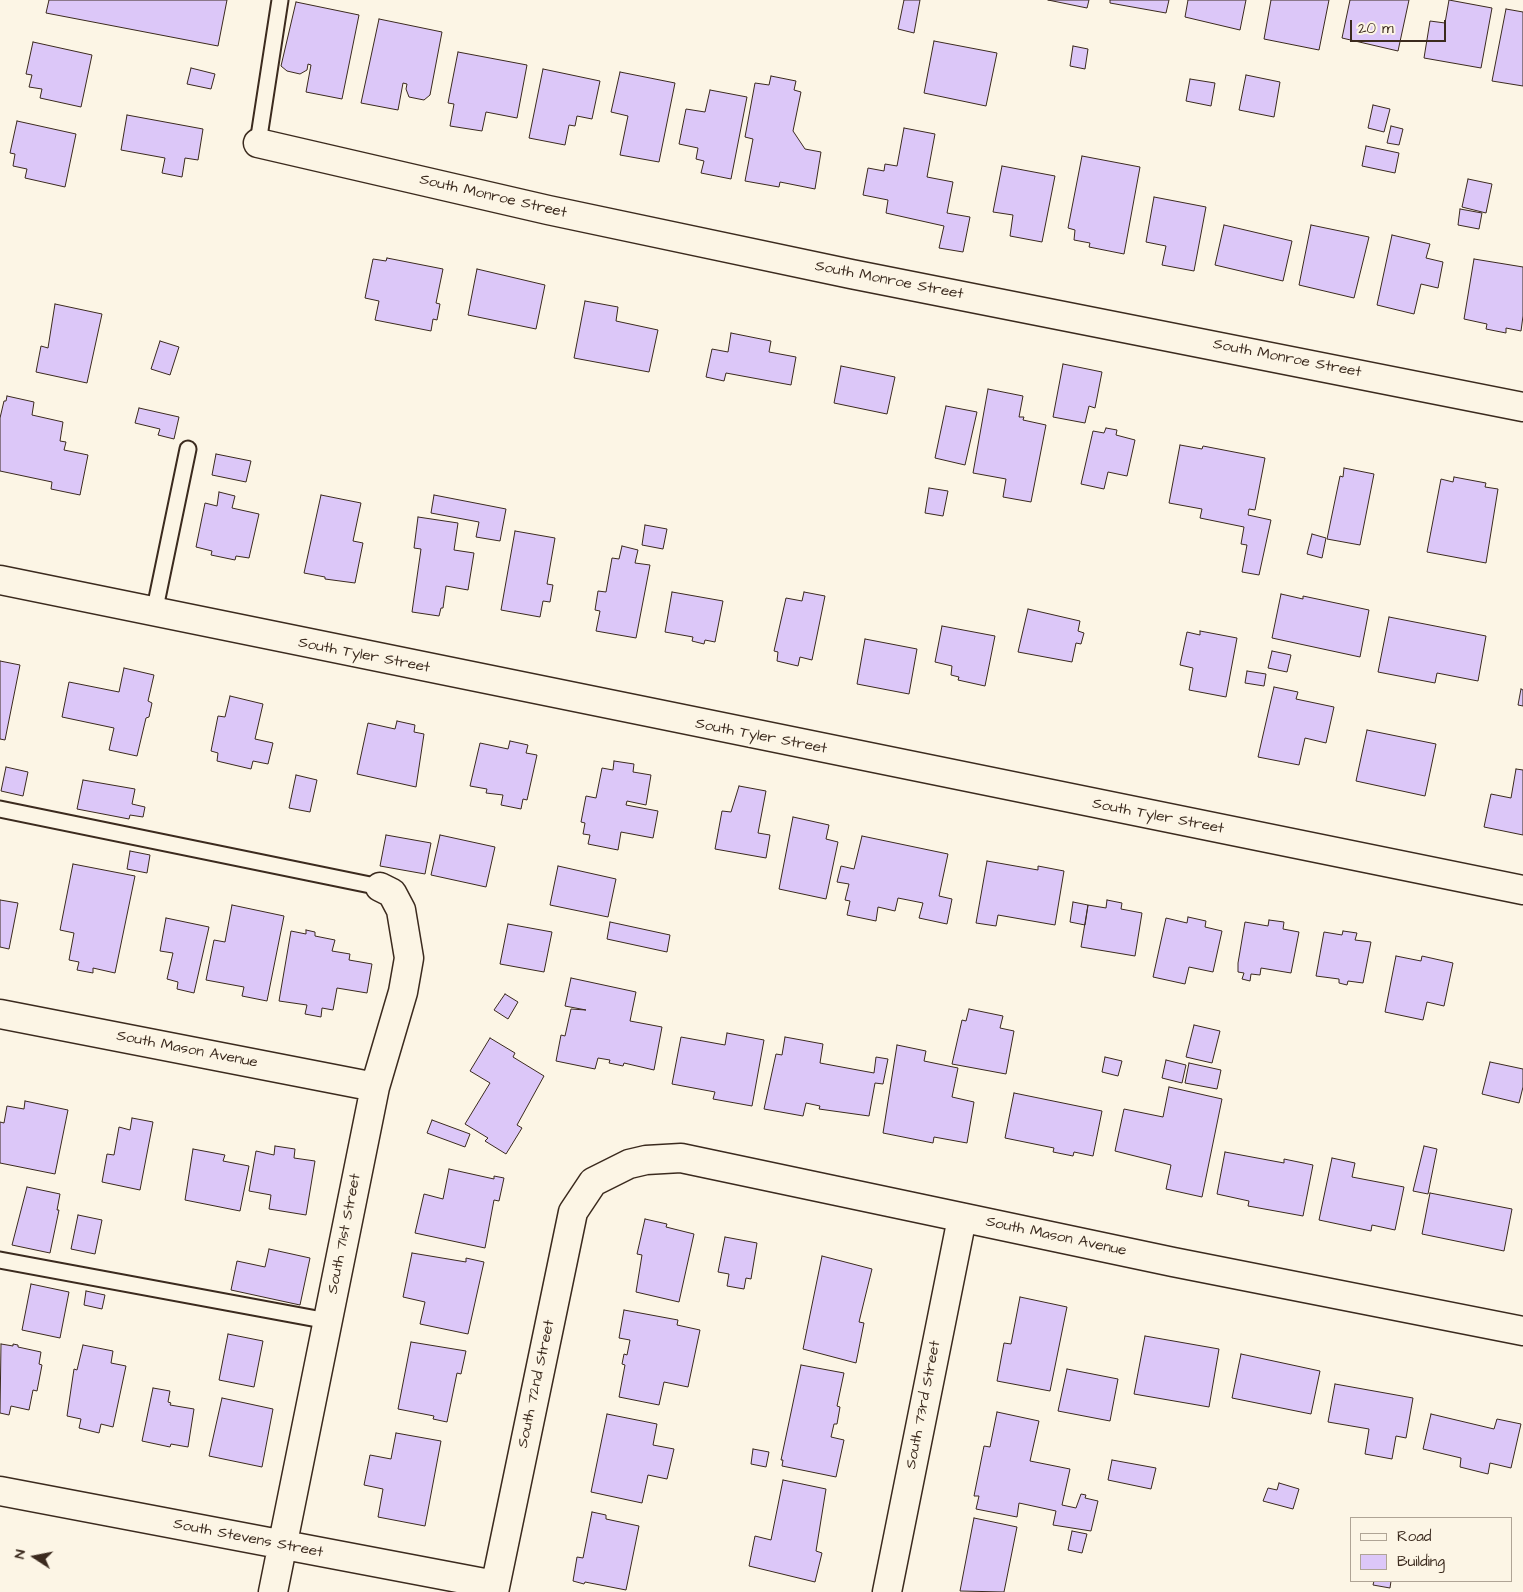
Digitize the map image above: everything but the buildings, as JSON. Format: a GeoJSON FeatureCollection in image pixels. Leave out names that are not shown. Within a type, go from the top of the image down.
{"type":"FeatureCollection","features":[{"type":"Feature","properties":{"kind":"street","name":"South Monroe Street"},"geometry":{"type":"LineString","coordinates":[[258,143],[548,210],[851,274],[1523,407]]}},
{"type":"Feature","properties":{"kind":"street","name":"South Tyler Street"},"geometry":{"type":"LineString","coordinates":[[0,580],[154,613],[1523,890]]}},
{"type":"Feature","properties":{"kind":"street","name":"South 71st Street"},"geometry":{"type":"LineString","coordinates":[[273,1592],[375,1087],[404,992],[409,958],[401,910],[392,893],[380,887]]}},
{"type":"Feature","properties":{"kind":"street","name":"South Mason Avenue"},"geometry":{"type":"LineString","coordinates":[[0,1014],[375,1087]]}},
{"type":"Feature","properties":{"kind":"street","name":"South Mason Avenue"},"geometry":{"type":"LineString","coordinates":[[593,1182],[629,1164],[646,1160],[681,1158],[962,1218],[1523,1331]]}},
{"type":"Feature","properties":{"kind":"street","name":"South 72nd Street"},"geometry":{"type":"LineString","coordinates":[[495,1589],[573,1212],[593,1182]]}},
{"type":"Feature","properties":{"kind":"street","name":"South 73rd Street"},"geometry":{"type":"LineString","coordinates":[[886,1592],[962,1218]]}},
{"type":"Feature","properties":{"kind":"street","name":"South Stevens Street"},"geometry":{"type":"LineString","coordinates":[[0,1491],[495,1589]]}},
{"type":"Feature","properties":{"kind":"lane"},"geometry":{"type":"LineString","coordinates":[[258,143],[280,0]]}},
{"type":"Feature","properties":{"kind":"lane"},"geometry":{"type":"LineString","coordinates":[[154,613],[188,449]]}},
{"type":"Feature","properties":{"kind":"lane"},"geometry":{"type":"LineString","coordinates":[[0,809],[380,887]]}},
{"type":"Feature","properties":{"kind":"lane"},"geometry":{"type":"LineString","coordinates":[[0,1260],[328,1321]]}}]}
